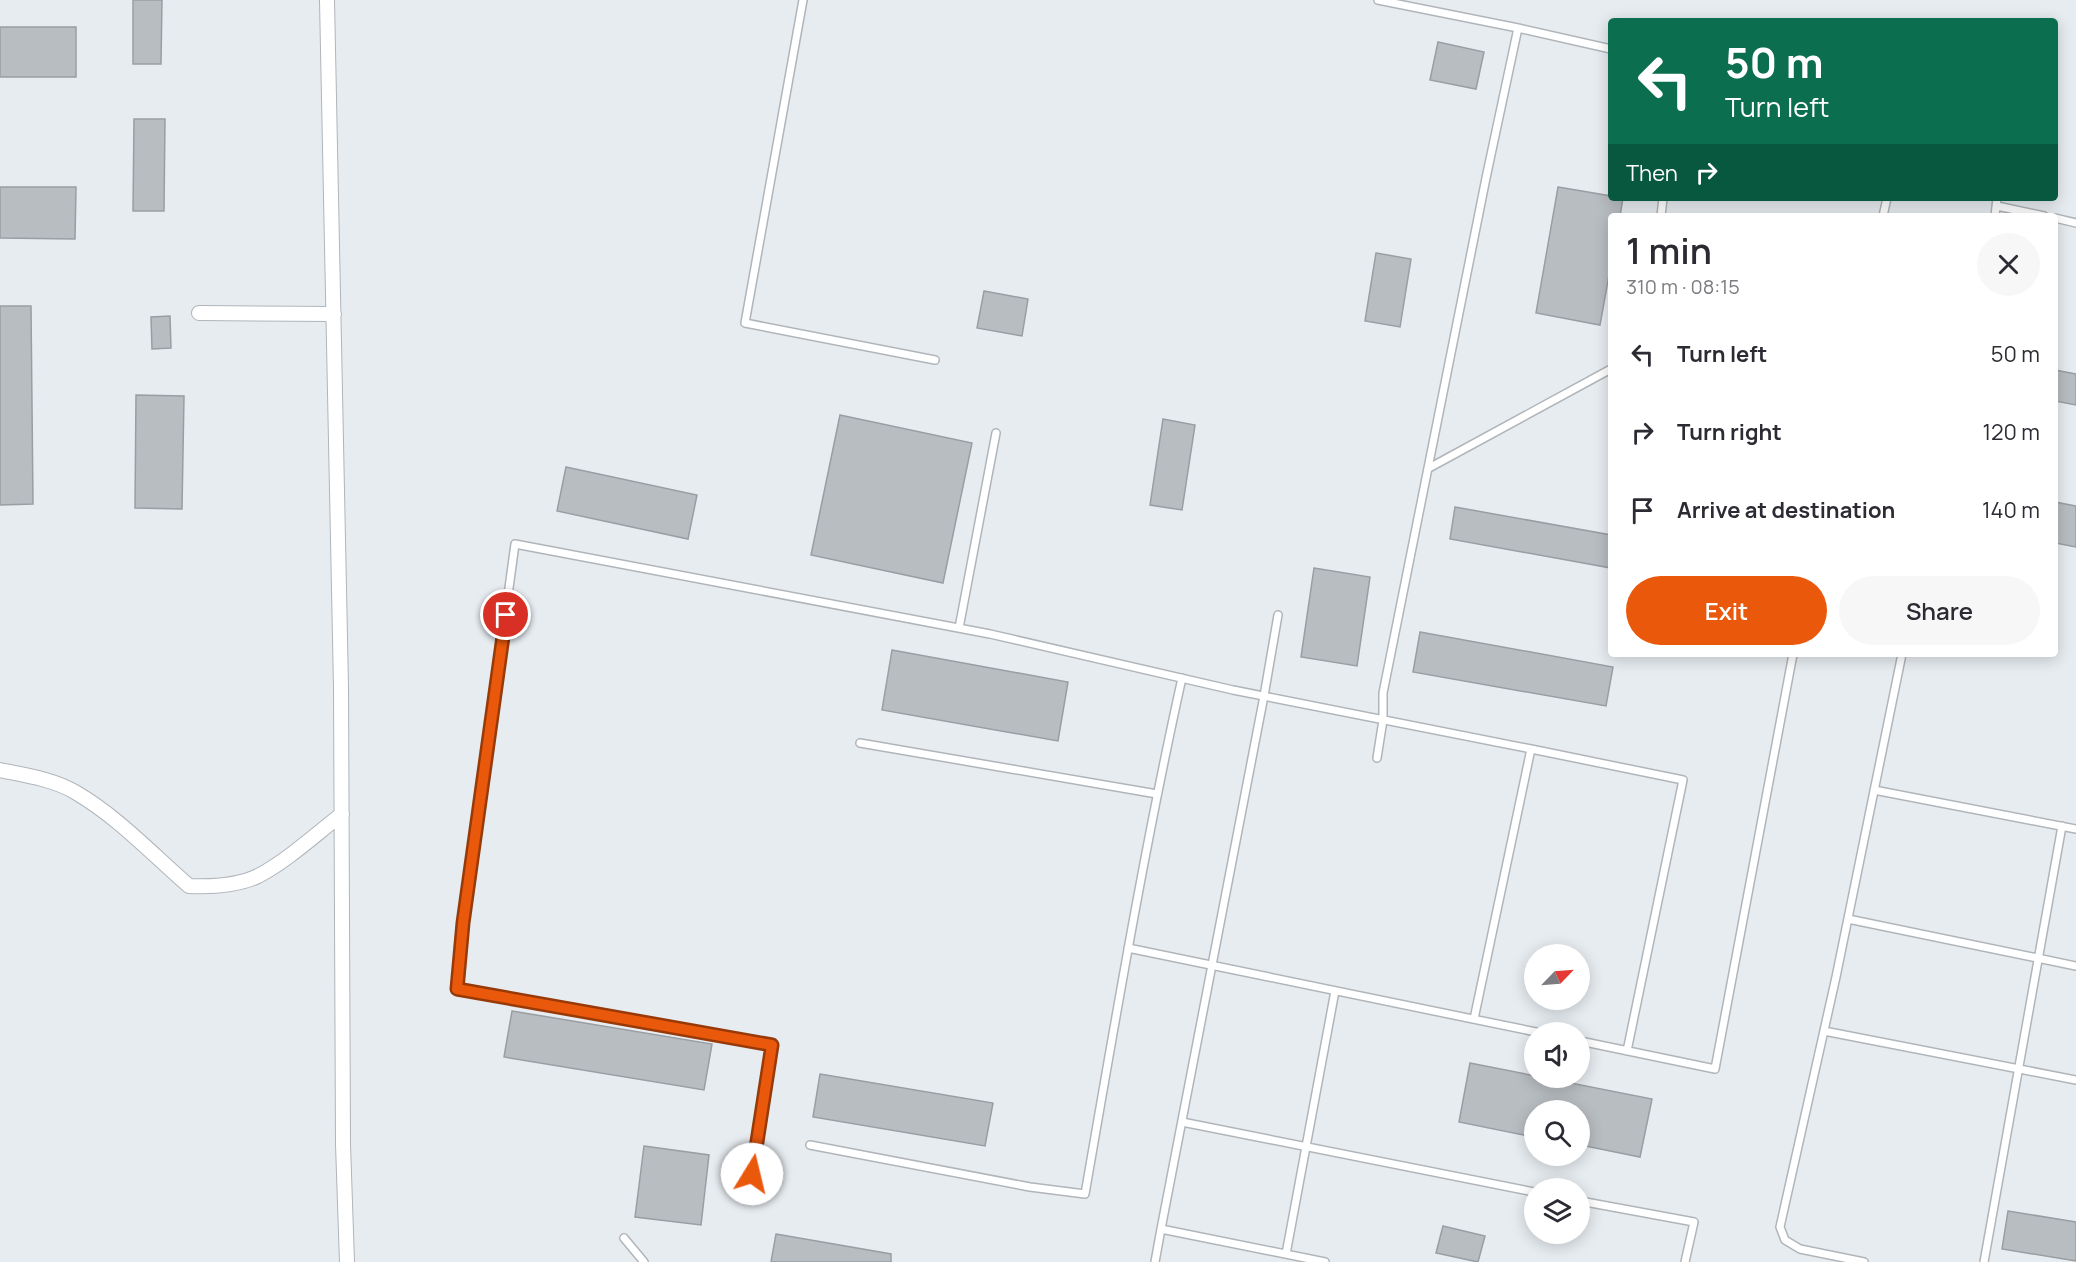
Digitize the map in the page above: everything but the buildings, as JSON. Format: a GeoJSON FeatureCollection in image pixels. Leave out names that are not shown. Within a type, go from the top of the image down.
{"type":"FeatureCollection","features":[{"type":"Feature","properties":{"kind":"street"},"geometry":{"type":"LineString","coordinates":[[327,0],[342,814],[343,1144],[347,1262]]}},
{"type":"Feature","properties":{"kind":"street"},"geometry":{"type":"LineString","coordinates":[[200,313],[334,314]]}},
{"type":"Feature","properties":{"kind":"street"},"geometry":{"type":"LineString","coordinates":[[0,770],[36,778],[74,791],[124,827],[189,886],[210,887],[241,882],[258,876],[278,864],[342,814]]}},
{"type":"Feature","properties":{"kind":"lane"},"geometry":{"type":"LineString","coordinates":[[803,0],[745,323],[935,360]]}},
{"type":"Feature","properties":{"kind":"lane"},"geometry":{"type":"LineString","coordinates":[[1378,0],[1608,47]]}},
{"type":"Feature","properties":{"kind":"lane"},"geometry":{"type":"LineString","coordinates":[[1377,758],[1383,720],[1383,693],[1483,190],[1518,28]]}},
{"type":"Feature","properties":{"kind":"lane"},"geometry":{"type":"LineString","coordinates":[[1997,202],[2034,213]]}},
{"type":"Feature","properties":{"kind":"lane"},"geometry":{"type":"LineString","coordinates":[[2058,219],[2076,223]]}},
{"type":"Feature","properties":{"kind":"lane"},"geometry":{"type":"LineString","coordinates":[[1429,468],[1608,371]]}},
{"type":"Feature","properties":{"kind":"lane"},"geometry":{"type":"LineString","coordinates":[[959,628],[996,433]]}},
{"type":"Feature","properties":{"kind":"lane"},"geometry":{"type":"LineString","coordinates":[[748,1196],[772,1045],[457,989],[463,923],[515,544],[959,628],[1264,696],[1683,780],[1627,1051]]}},
{"type":"Feature","properties":{"kind":"lane"},"geometry":{"type":"LineString","coordinates":[[1155,1262],[1278,615]]}},
{"type":"Feature","properties":{"kind":"lane"},"geometry":{"type":"LineString","coordinates":[[1590,1043],[1715,1069],[1792,657]]}},
{"type":"Feature","properties":{"kind":"lane"},"geometry":{"type":"LineString","coordinates":[[1864,1262],[1800,1249],[1785,1240],[1780,1227],[1848,919],[1901,657]]}},
{"type":"Feature","properties":{"kind":"lane"},"geometry":{"type":"LineString","coordinates":[[810,1145],[1030,1187],[1085,1194],[1128,948],[1182,678]]}},
{"type":"Feature","properties":{"kind":"lane"},"geometry":{"type":"LineString","coordinates":[[860,743],[1157,794]]}},
{"type":"Feature","properties":{"kind":"lane"},"geometry":{"type":"LineString","coordinates":[[1474,1019],[1531,749]]}},
{"type":"Feature","properties":{"kind":"lane"},"geometry":{"type":"LineString","coordinates":[[1874,790],[2076,829]]}},
{"type":"Feature","properties":{"kind":"lane"},"geometry":{"type":"LineString","coordinates":[[1984,1262],[2062,826]]}},
{"type":"Feature","properties":{"kind":"lane"},"geometry":{"type":"LineString","coordinates":[[1848,919],[2076,966]]}},
{"type":"Feature","properties":{"kind":"lane"},"geometry":{"type":"LineString","coordinates":[[1128,948],[1524,1029]]}},
{"type":"Feature","properties":{"kind":"lane"},"geometry":{"type":"LineString","coordinates":[[1286,1254],[1335,991]]}},
{"type":"Feature","properties":{"kind":"lane"},"geometry":{"type":"LineString","coordinates":[[1824,1030],[2076,1080]]}},
{"type":"Feature","properties":{"kind":"lane"},"geometry":{"type":"LineString","coordinates":[[1182,1122],[1524,1190]]}},
{"type":"Feature","properties":{"kind":"lane"},"geometry":{"type":"LineString","coordinates":[[1590,1203],[1694,1222],[1685,1262]]}},
{"type":"Feature","properties":{"kind":"lane"},"geometry":{"type":"LineString","coordinates":[[1161,1229],[1325,1262]]}},
{"type":"Feature","properties":{"kind":"lane"},"geometry":{"type":"LineString","coordinates":[[624,1238],[644,1262]]}},
{"type":"Feature","properties":{"kind":"route"},"geometry":{"type":"LineString","coordinates":[[506,615],[463,923],[457,989],[772,1045],[752,1174]]}}]}
